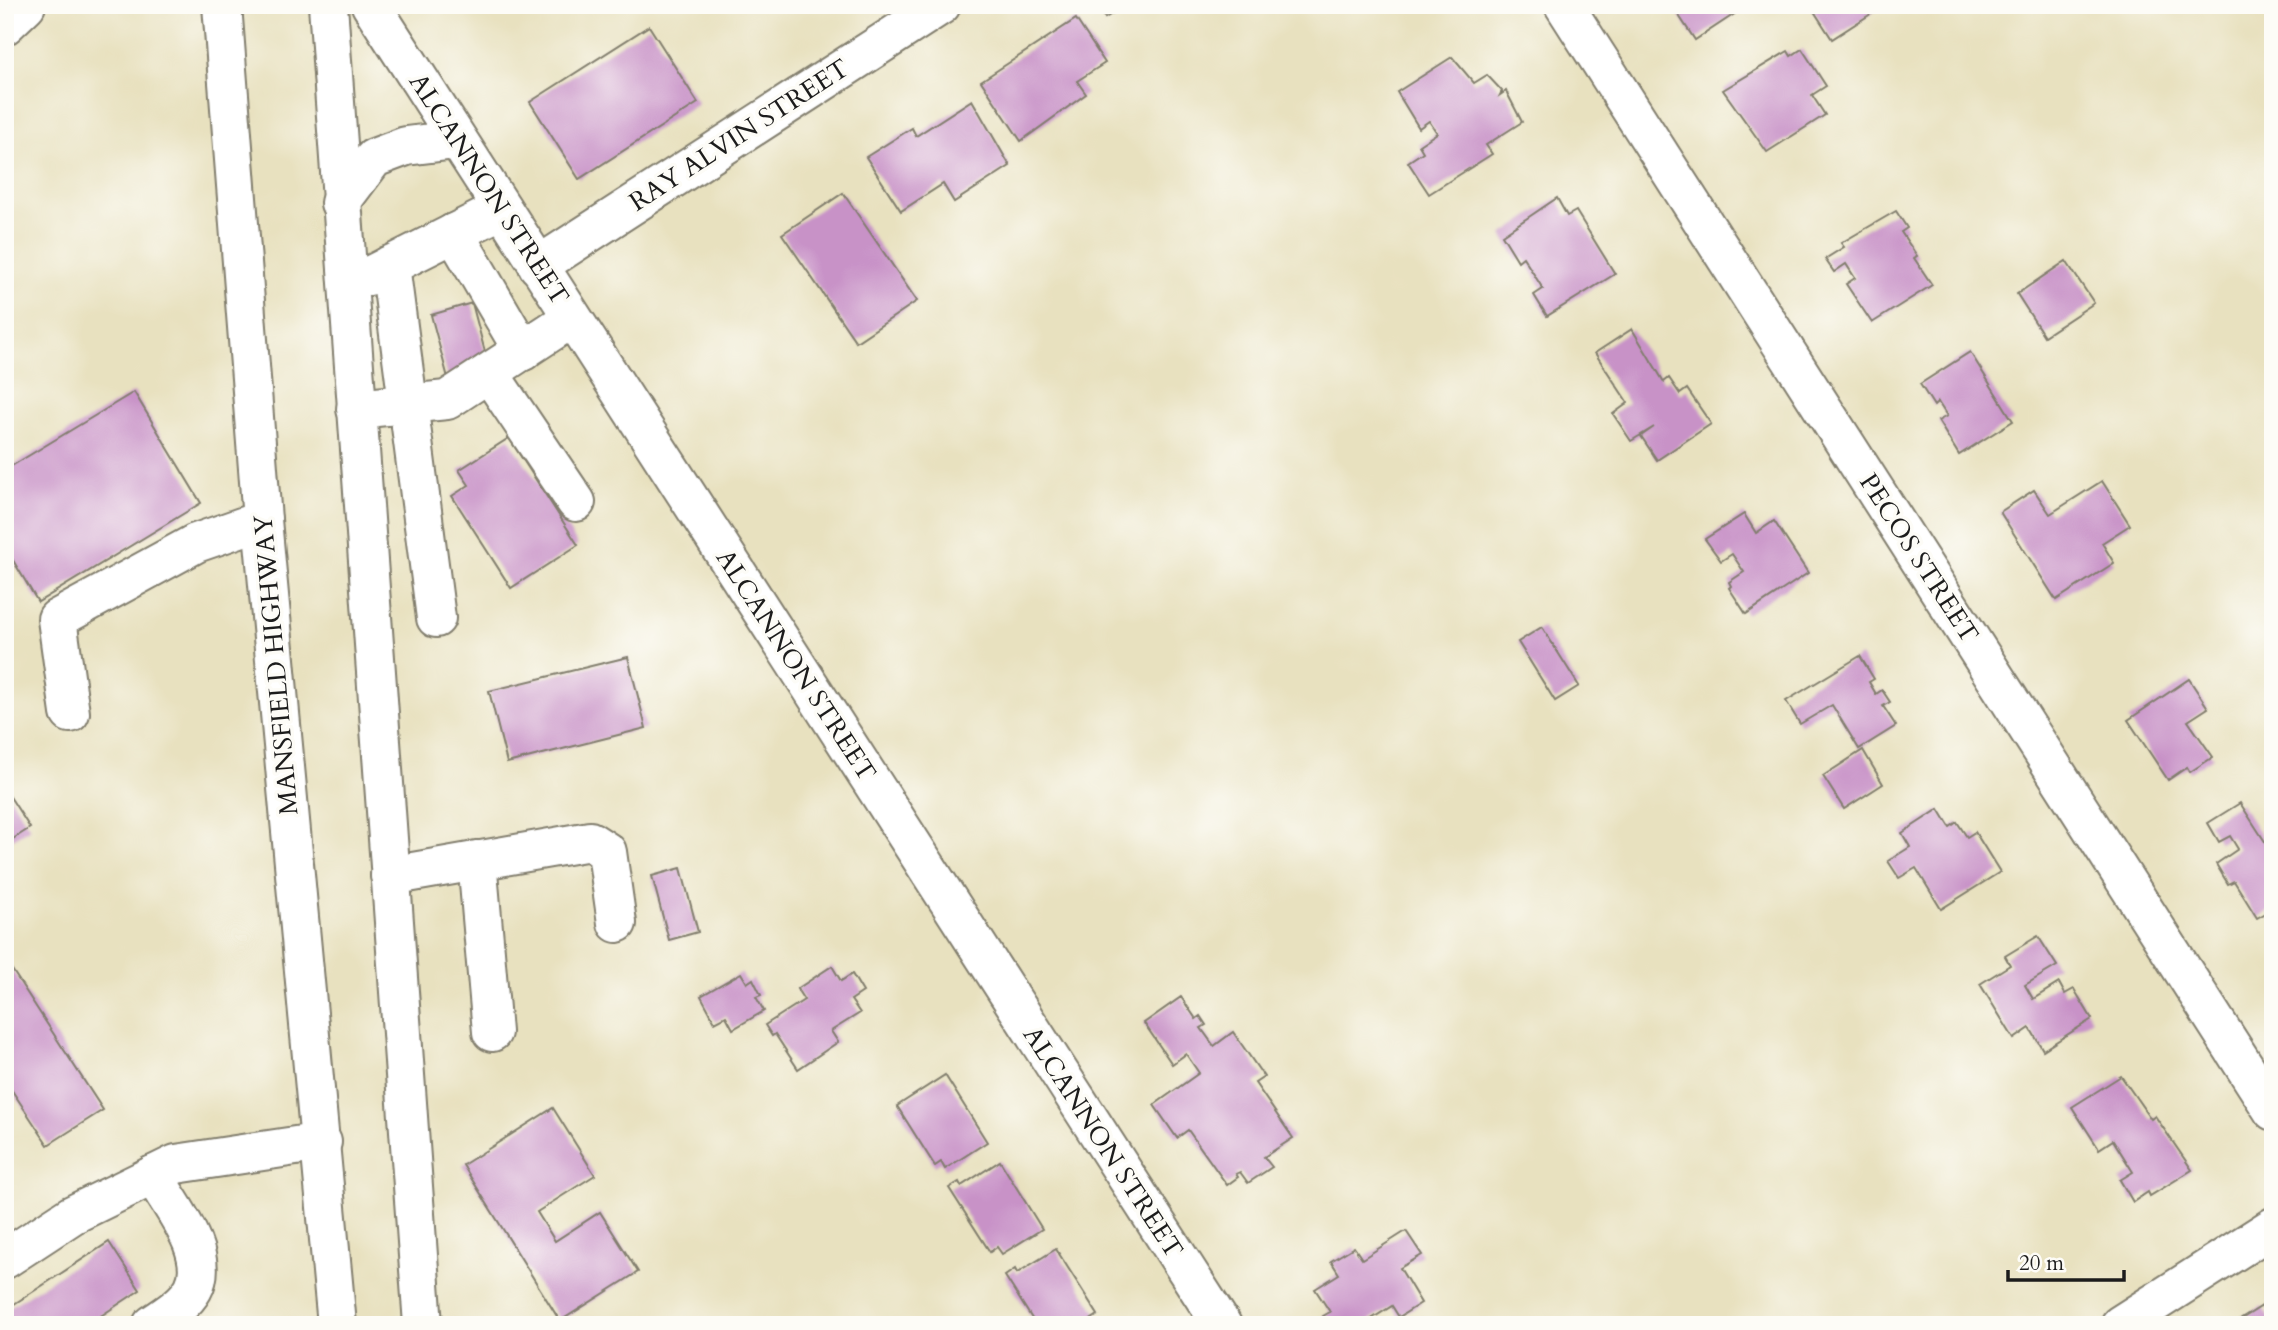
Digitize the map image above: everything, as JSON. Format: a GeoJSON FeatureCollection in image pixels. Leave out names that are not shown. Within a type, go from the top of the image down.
{"type":"FeatureCollection","features":[{"type":"Feature","properties":{"kind":"street"},"geometry":{"type":"LineString","coordinates":[[5,25],[26,5]]}},
{"type":"Feature","properties":{"kind":"street","name":"MANSFIELD HIGHWAY"},"geometry":{"type":"LineString","coordinates":[[222,5],[262,520],[337,1325]]}},
{"type":"Feature","properties":{"kind":"street"},"geometry":{"type":"LineString","coordinates":[[328,5],[340,203],[424,1325]]}},
{"type":"Feature","properties":{"kind":"street","name":"ALCANNON STREET"},"geometry":{"type":"LineString","coordinates":[[371,5],[1222,1325]]}},
{"type":"Feature","properties":{"kind":"street","name":"RAY ALVIN STREET"},"geometry":{"type":"LineString","coordinates":[[538,266],[941,5]]}},
{"type":"Feature","properties":{"kind":"street","name":"PECOS STREET"},"geometry":{"type":"LineString","coordinates":[[1564,5],[2273,1111]]}},
{"type":"Feature","properties":{"kind":"street"},"geometry":{"type":"LineString","coordinates":[[340,203],[374,158],[406,146],[456,139]]}},
{"type":"Feature","properties":{"kind":"street"},"geometry":{"type":"LineString","coordinates":[[347,287],[502,209]]}},
{"type":"Feature","properties":{"kind":"street"},"geometry":{"type":"LineString","coordinates":[[454,233],[523,351]]}},
{"type":"Feature","properties":{"kind":"street"},"geometry":{"type":"LineString","coordinates":[[390,265],[436,618]]}},
{"type":"Feature","properties":{"kind":"street"},"geometry":{"type":"LineString","coordinates":[[356,409],[447,400],[572,318]]}},
{"type":"Feature","properties":{"kind":"street"},"geometry":{"type":"LineString","coordinates":[[489,373],[576,502]]}},
{"type":"Feature","properties":{"kind":"street"},"geometry":{"type":"LineString","coordinates":[[70,713],[57,619],[196,543],[262,520]]}},
{"type":"Feature","properties":{"kind":"street"},"geometry":{"type":"LineString","coordinates":[[390,876],[590,841],[607,852],[617,923]]}},
{"type":"Feature","properties":{"kind":"street"},"geometry":{"type":"LineString","coordinates":[[477,860],[492,1032]]}},
{"type":"Feature","properties":{"kind":"street"},"geometry":{"type":"LineString","coordinates":[[5,1259],[72,1215],[176,1164],[322,1142]]}},
{"type":"Feature","properties":{"kind":"street"},"geometry":{"type":"LineString","coordinates":[[153,1175],[195,1251],[198,1275],[192,1290],[170,1320]]}},
{"type":"Feature","properties":{"kind":"street"},"geometry":{"type":"LineString","coordinates":[[2120,1325],[2273,1227]]}},
{"type":"Feature","properties":{"kind":"building"},"geometry":{"type":"Polygon","coordinates":[[[1097,5],[1126,5],[1105,18],[1097,5]]]}},
{"type":"Feature","properties":{"kind":"building"},"geometry":{"type":"Polygon","coordinates":[[[1672,5],[1730,5],[1736,13],[1695,40],[1672,5]]]}},
{"type":"Feature","properties":{"kind":"building"},"geometry":{"type":"Polygon","coordinates":[[[1810,5],[1878,5],[1880,8],[1832,39],[1810,5]]]}},
{"type":"Feature","properties":{"kind":"building"},"geometry":{"type":"Polygon","coordinates":[[[1076,19],[1105,63],[1077,81],[1086,94],[1021,141],[981,81],[1076,19]]]}},
{"type":"Feature","properties":{"kind":"building"},"geometry":{"type":"Polygon","coordinates":[[[649,26],[698,103],[579,179],[530,102],[649,26]]]}},
{"type":"Feature","properties":{"kind":"building"},"geometry":{"type":"Polygon","coordinates":[[[1802,49],[1826,86],[1812,95],[1825,115],[1767,152],[1723,90],[1788,51],[1791,56],[1802,49]]]}},
{"type":"Feature","properties":{"kind":"building"},"geometry":{"type":"Polygon","coordinates":[[[1452,57],[1474,83],[1487,75],[1502,91],[1500,95],[1506,91],[1522,122],[1486,145],[1492,154],[1429,194],[1408,162],[1423,152],[1419,145],[1437,133],[1429,121],[1419,128],[1397,92],[1452,57]]]}},
{"type":"Feature","properties":{"kind":"building"},"geometry":{"type":"Polygon","coordinates":[[[972,100],[1010,166],[954,202],[943,184],[901,211],[866,157],[912,128],[916,136],[972,100]]]}},
{"type":"Feature","properties":{"kind":"building"},"geometry":{"type":"Polygon","coordinates":[[[843,193],[917,301],[856,342],[782,234],[843,193]]]}},
{"type":"Feature","properties":{"kind":"building"},"geometry":{"type":"Polygon","coordinates":[[[1557,198],[1567,216],[1576,211],[1615,274],[1547,316],[1534,295],[1543,289],[1523,257],[1518,261],[1502,235],[1557,198]]]}},
{"type":"Feature","properties":{"kind":"building"},"geometry":{"type":"Polygon","coordinates":[[[1896,211],[1907,228],[1901,232],[1932,285],[1872,323],[1846,284],[1855,278],[1846,264],[1834,272],[1825,259],[1844,247],[1841,243],[1896,211]]]}},
{"type":"Feature","properties":{"kind":"building"},"geometry":{"type":"Polygon","coordinates":[[[2066,261],[2094,303],[2044,336],[2017,294],[2066,261]]]}},
{"type":"Feature","properties":{"kind":"building"},"geometry":{"type":"Polygon","coordinates":[[[472,303],[489,367],[448,378],[431,315],[472,303]]]}},
{"type":"Feature","properties":{"kind":"building"},"geometry":{"type":"Polygon","coordinates":[[[1632,329],[1664,382],[1669,378],[1680,394],[1687,389],[1711,424],[1657,460],[1641,436],[1654,427],[1631,441],[1613,414],[1628,403],[1595,353],[1632,329]]]}},
{"type":"Feature","properties":{"kind":"building"},"geometry":{"type":"Polygon","coordinates":[[[1970,352],[2013,421],[1959,455],[1938,421],[1947,416],[1938,402],[1934,406],[1920,384],[1970,352]]]}},
{"type":"Feature","properties":{"kind":"building"},"geometry":{"type":"Polygon","coordinates":[[[134,392],[201,503],[38,602],[5,547],[5,470],[134,392]]]}},
{"type":"Feature","properties":{"kind":"building"},"geometry":{"type":"Polygon","coordinates":[[[509,438],[578,545],[511,588],[452,496],[469,485],[459,470],[509,438]]]}},
{"type":"Feature","properties":{"kind":"building"},"geometry":{"type":"Polygon","coordinates":[[[2102,481],[2130,525],[2102,543],[2114,563],[2056,600],[2000,512],[2034,490],[2050,514],[2102,481]]]}},
{"type":"Feature","properties":{"kind":"building"},"geometry":{"type":"Polygon","coordinates":[[[1744,514],[1756,533],[1774,521],[1808,573],[1746,614],[1729,588],[1729,582],[1744,572],[1732,554],[1721,561],[1705,539],[1744,514]]]}},
{"type":"Feature","properties":{"kind":"building"},"geometry":{"type":"Polygon","coordinates":[[[1542,627],[1579,686],[1555,701],[1518,642],[1542,627]]]}},
{"type":"Feature","properties":{"kind":"building"},"geometry":{"type":"Polygon","coordinates":[[[1860,656],[1874,679],[1869,682],[1876,694],[1882,690],[1890,702],[1883,706],[1896,726],[1859,749],[1832,705],[1800,724],[1786,701],[1860,656]]]}},
{"type":"Feature","properties":{"kind":"building"},"geometry":{"type":"Polygon","coordinates":[[[628,657],[646,728],[507,763],[489,691],[628,657]]]}},
{"type":"Feature","properties":{"kind":"building"},"geometry":{"type":"Polygon","coordinates":[[[2189,679],[2208,708],[2188,721],[2213,757],[2190,772],[2187,767],[2168,780],[2128,720],[2189,679]]]}},
{"type":"Feature","properties":{"kind":"building"},"geometry":{"type":"Polygon","coordinates":[[[1863,750],[1883,784],[1844,809],[1823,776],[1863,750]]]}},
{"type":"Feature","properties":{"kind":"building"},"geometry":{"type":"Polygon","coordinates":[[[5,789],[30,828],[5,844],[5,789]]]}},
{"type":"Feature","properties":{"kind":"building"},"geometry":{"type":"Polygon","coordinates":[[[2240,803],[2273,854],[2273,909],[2257,918],[2234,881],[2228,884],[2216,864],[2238,849],[2230,836],[2219,842],[2208,823],[2240,803]]]}},
{"type":"Feature","properties":{"kind":"building"},"geometry":{"type":"Polygon","coordinates":[[[1939,809],[1950,827],[1957,822],[1967,837],[1975,832],[2000,872],[1941,909],[1916,868],[1899,878],[1888,861],[1910,847],[1902,833],[1939,809]]]}},
{"type":"Feature","properties":{"kind":"building"},"geometry":{"type":"Polygon","coordinates":[[[681,868],[698,932],[669,940],[652,876],[681,868]]]}},
{"type":"Feature","properties":{"kind":"building"},"geometry":{"type":"Polygon","coordinates":[[[2038,936],[2057,966],[2025,985],[2033,999],[2059,983],[2065,994],[2074,989],[2092,1019],[2043,1050],[2030,1028],[2014,1039],[1980,984],[2010,965],[2005,956],[2038,936]]]}},
{"type":"Feature","properties":{"kind":"building"},"geometry":{"type":"Polygon","coordinates":[[[5,959],[103,1110],[48,1145],[5,1080],[5,959]]]}},
{"type":"Feature","properties":{"kind":"building"},"geometry":{"type":"Polygon","coordinates":[[[832,966],[841,981],[852,974],[863,992],[851,1000],[860,1013],[831,1031],[838,1042],[798,1069],[775,1034],[772,1036],[765,1025],[804,1000],[797,989],[832,966]]]}},
{"type":"Feature","properties":{"kind":"building"},"geometry":{"type":"Polygon","coordinates":[[[741,973],[747,983],[753,979],[761,995],[756,997],[764,1011],[733,1029],[726,1016],[715,1022],[701,996],[741,973]]]}},
{"type":"Feature","properties":{"kind":"building"},"geometry":{"type":"Polygon","coordinates":[[[1181,997],[1196,1019],[1200,1016],[1206,1025],[1201,1028],[1214,1046],[1233,1032],[1264,1077],[1255,1083],[1293,1138],[1264,1157],[1272,1167],[1248,1183],[1240,1172],[1236,1174],[1238,1177],[1227,1185],[1188,1130],[1177,1138],[1154,1105],[1199,1073],[1186,1054],[1172,1064],[1144,1023],[1181,997]]]}},
{"type":"Feature","properties":{"kind":"building"},"geometry":{"type":"Polygon","coordinates":[[[945,1075],[987,1142],[945,1169],[941,1162],[935,1166],[897,1106],[945,1075]]]}},
{"type":"Feature","properties":{"kind":"building"},"geometry":{"type":"Polygon","coordinates":[[[2121,1076],[2151,1119],[2155,1116],[2192,1170],[2150,1196],[2148,1192],[2133,1202],[2120,1180],[2133,1172],[2113,1140],[2099,1149],[2072,1107],[2121,1076]]]}},
{"type":"Feature","properties":{"kind":"building"},"geometry":{"type":"Polygon","coordinates":[[[553,1108],[595,1175],[537,1212],[555,1241],[600,1212],[638,1272],[560,1321],[463,1165],[553,1108]]]}},
{"type":"Feature","properties":{"kind":"building"},"geometry":{"type":"Polygon","coordinates":[[[1000,1161],[1042,1229],[1002,1254],[997,1247],[990,1252],[949,1188],[959,1182],[961,1186],[1000,1161]]]}},
{"type":"Feature","properties":{"kind":"building"},"geometry":{"type":"Polygon","coordinates":[[[1406,1231],[1422,1255],[1400,1268],[1421,1303],[1399,1317],[1392,1306],[1362,1325],[1329,1325],[1323,1316],[1330,1312],[1315,1289],[1339,1274],[1331,1261],[1354,1247],[1362,1259],[1406,1231]]]}},
{"type":"Feature","properties":{"kind":"building"},"geometry":{"type":"Polygon","coordinates":[[[109,1242],[140,1290],[87,1325],[5,1325],[5,1310],[109,1242]]]}},
{"type":"Feature","properties":{"kind":"building"},"geometry":{"type":"Polygon","coordinates":[[[1056,1249],[1098,1315],[1083,1325],[1036,1325],[1005,1276],[1015,1269],[1017,1273],[1056,1249]]]}},
{"type":"Feature","properties":{"kind":"building"},"geometry":{"type":"Polygon","coordinates":[[[2262,1306],[2273,1325],[2232,1325],[2262,1306]]]}}]}
